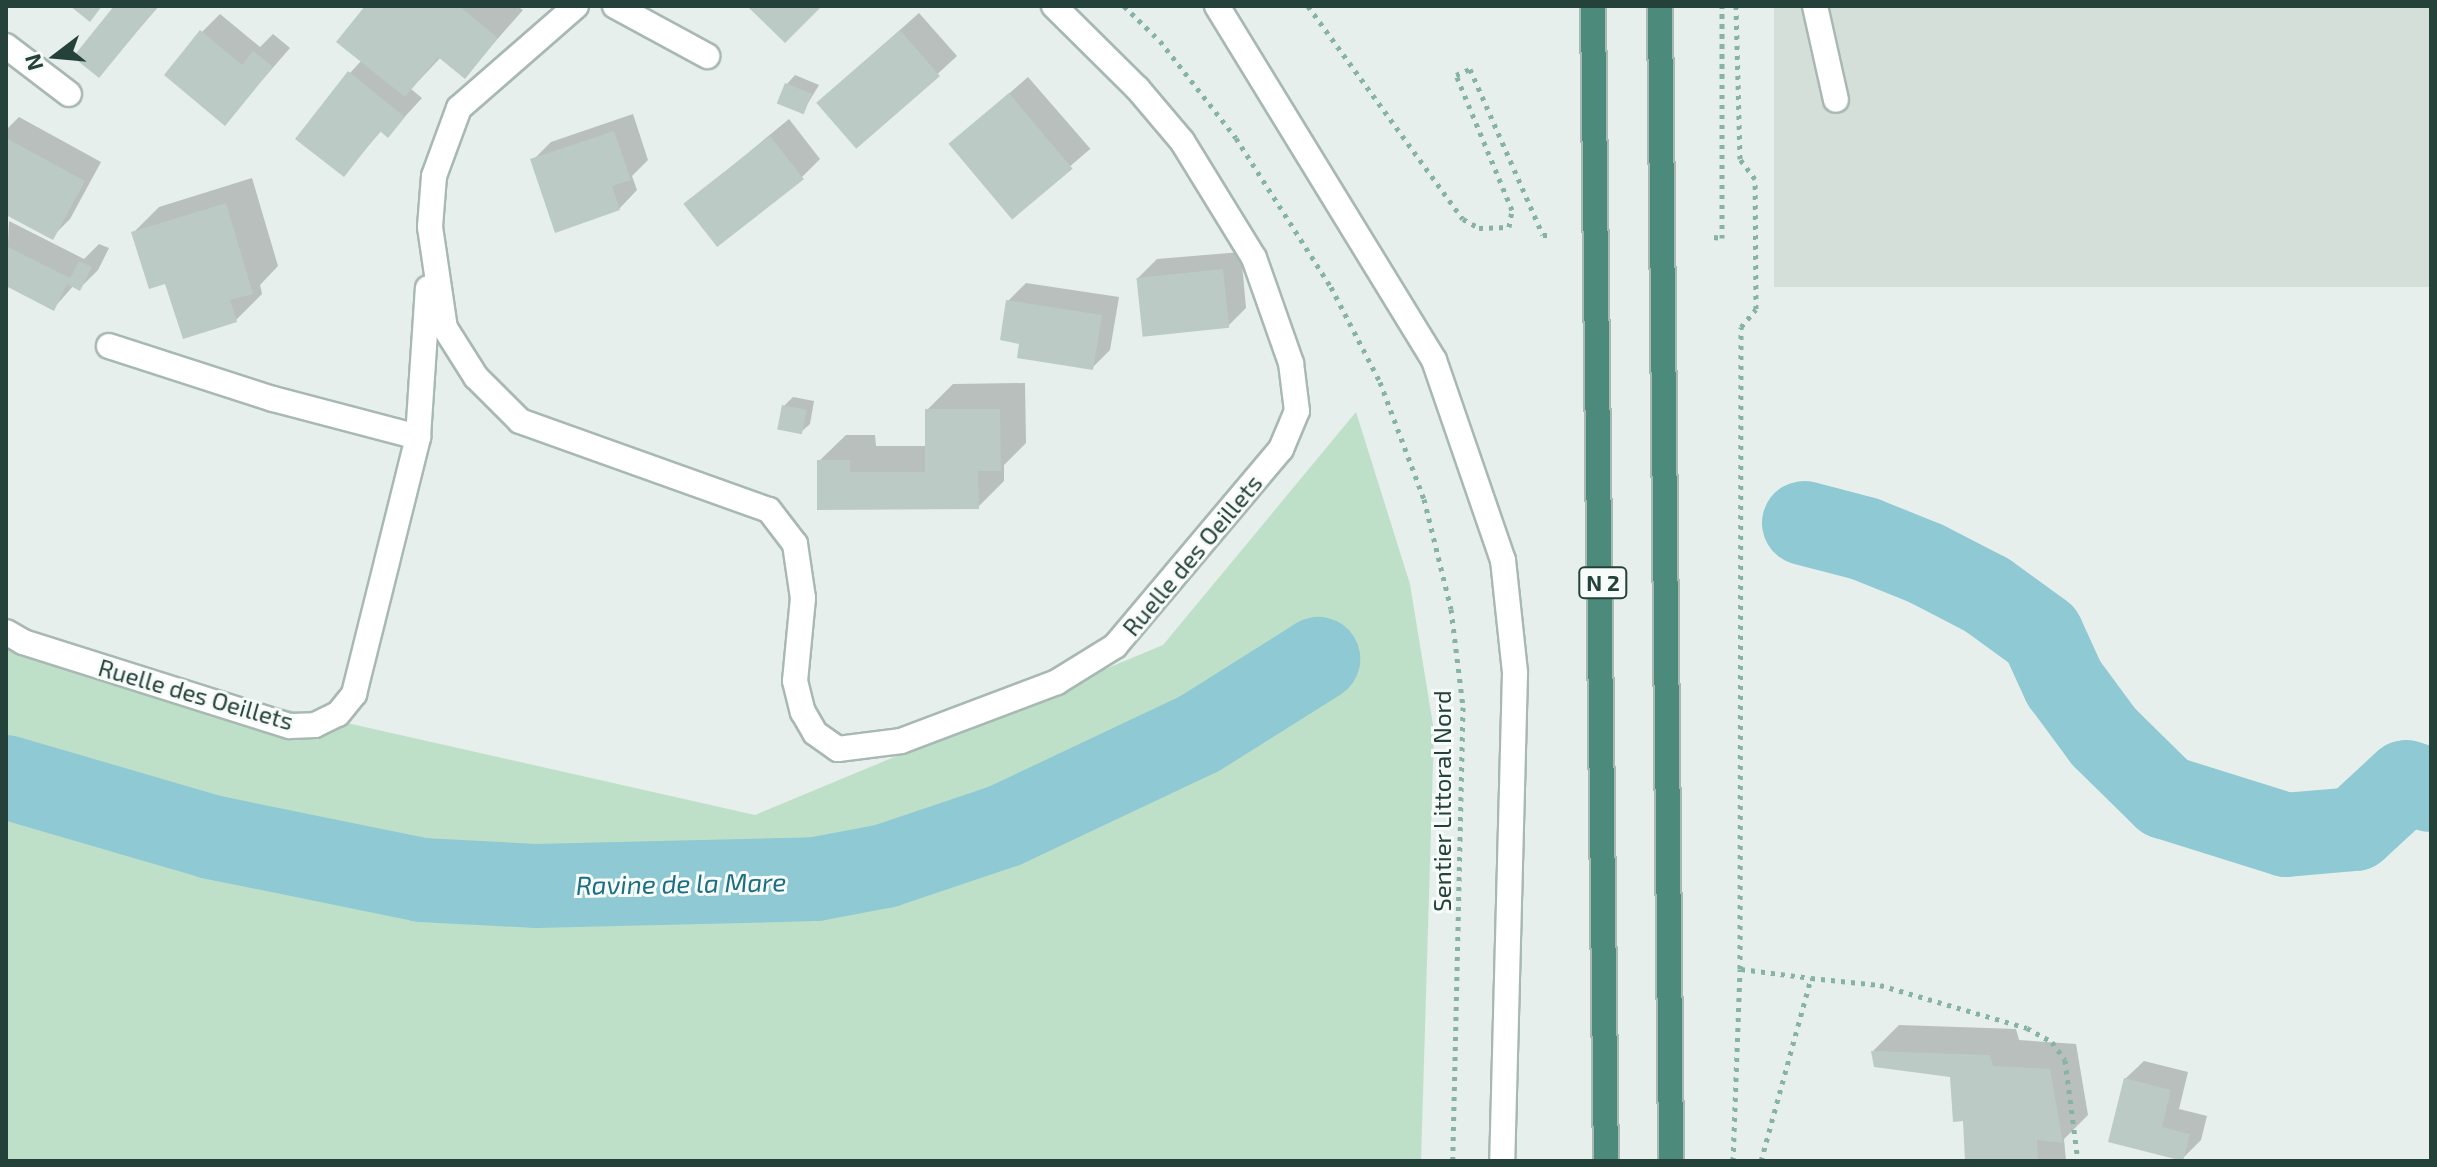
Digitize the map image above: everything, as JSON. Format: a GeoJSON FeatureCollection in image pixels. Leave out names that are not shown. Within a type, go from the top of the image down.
{"type":"FeatureCollection","features":[{"type":"Feature","properties":{"kind":"highway","name":"N 2"},"geometry":{"type":"LineString","coordinates":[[1593,6],[1606,1161]]}},
{"type":"Feature","properties":{"kind":"highway"},"geometry":{"type":"LineString","coordinates":[[1660,6],[1671,1161]]}},
{"type":"Feature","properties":{"kind":"street","name":"Ruelle des Oeillets"},"geometry":{"type":"LineString","coordinates":[[6,632],[23,642],[290,726],[315,725],[338,714],[354,694],[418,437],[434,176],[459,108],[576,6]]}},
{"type":"Feature","properties":{"kind":"street"},"geometry":{"type":"LineString","coordinates":[[615,6],[707,56]]}},
{"type":"Feature","properties":{"kind":"street","name":"Ruelle des Oeillets"},"geometry":{"type":"LineString","coordinates":[[430,254],[445,328],[476,377],[520,421],[769,510],[795,544],[803,598],[795,681],[803,712],[815,733],[838,749],[901,741],[1057,682],[1115,646],[1147,611],[1281,449],[1297,411],[1291,363],[1254,258],[1182,141],[1137,88],[1054,6]]}},
{"type":"Feature","properties":{"kind":"street"},"geometry":{"type":"LineString","coordinates":[[1217,6],[1434,360],[1503,560],[1515,673],[1502,1161]]}},
{"type":"Feature","properties":{"kind":"street"},"geometry":{"type":"LineString","coordinates":[[1815,6],[1836,100]]}},
{"type":"Feature","properties":{"kind":"street"},"geometry":{"type":"LineString","coordinates":[[6,46],[69,94]]}},
{"type":"Feature","properties":{"kind":"street"},"geometry":{"type":"LineString","coordinates":[[109,346],[273,399],[418,437]]}},
{"type":"Feature","properties":{"kind":"path","name":"Sentier Littoral Nord"},"geometry":{"type":"LineString","coordinates":[[1124,6],[1160,41],[1236,138],[1331,287],[1380,382],[1424,499],[1451,609],[1463,707],[1453,1161]]}},
{"type":"Feature","properties":{"kind":"path"},"geometry":{"type":"LineString","coordinates":[[1308,6],[1463,219],[1479,228],[1509,227],[1512,210],[1456,75],[1470,69],[1543,235],[1549,235]]}},
{"type":"Feature","properties":{"kind":"path"},"geometry":{"type":"LineString","coordinates":[[1714,237],[1722,238],[1722,6]]}},
{"type":"Feature","properties":{"kind":"path"},"geometry":{"type":"LineString","coordinates":[[1733,1161],[1740,969],[1741,327],[1756,309],[1755,179],[1740,159],[1736,6]]}},
{"type":"Feature","properties":{"kind":"path"},"geometry":{"type":"LineString","coordinates":[[1740,969],[1880,985],[2027,1028],[2052,1042],[2065,1060],[2078,1161]]}},
{"type":"Feature","properties":{"kind":"path"},"geometry":{"type":"LineString","coordinates":[[1761,1161],[1811,978]]}},
{"type":"Feature","properties":{"kind":"shaded area"},"geometry":{"type":"Polygon","coordinates":[[[1774,6],[2431,6],[2431,287],[1774,287],[1774,6]]]}},
{"type":"Feature","properties":{"kind":"green space"},"geometry":{"type":"Polygon","coordinates":[[[1356,412],[1410,584],[1434,731],[1421,1161],[6,1161],[6,646],[755,815],[1163,645],[1356,412]]]}},
{"type":"Feature","properties":{"kind":"building"},"geometry":{"type":"Polygon","coordinates":[[[70,6],[102,6],[90,22],[70,6]]]}},
{"type":"Feature","properties":{"kind":"building"},"geometry":{"type":"Polygon","coordinates":[[[114,6],[158,6],[99,78],[73,57],[114,6]]]}},
{"type":"Feature","properties":{"kind":"building"},"geometry":{"type":"Polygon","coordinates":[[[365,6],[459,6],[498,38],[465,79],[438,57],[405,97],[336,42],[365,6]]]}},
{"type":"Feature","properties":{"kind":"building"},"geometry":{"type":"Polygon","coordinates":[[[747,6],[822,6],[785,43],[747,6]]]}},
{"type":"Feature","properties":{"kind":"building"},"geometry":{"type":"Polygon","coordinates":[[[200,30],[242,65],[253,51],[273,67],[225,126],[164,75],[200,30]]]}},
{"type":"Feature","properties":{"kind":"building"},"geometry":{"type":"Polygon","coordinates":[[[900,30],[940,76],[856,149],[816,103],[900,30]]]}},
{"type":"Feature","properties":{"kind":"building"},"geometry":{"type":"Polygon","coordinates":[[[348,71],[405,117],[388,138],[380,131],[344,177],[295,139],[348,71]]]}},
{"type":"Feature","properties":{"kind":"building"},"geometry":{"type":"Polygon","coordinates":[[[785,83],[812,94],[804,114],[777,103],[785,83]]]}},
{"type":"Feature","properties":{"kind":"building"},"geometry":{"type":"Polygon","coordinates":[[[1009,93],[1073,169],[1012,220],[948,144],[1009,93]]]}},
{"type":"Feature","properties":{"kind":"building"},"geometry":{"type":"Polygon","coordinates":[[[614,131],[631,180],[612,186],[620,210],[555,233],[530,159],[614,131]]]}},
{"type":"Feature","properties":{"kind":"building"},"geometry":{"type":"Polygon","coordinates":[[[770,136],[804,179],[717,247],[683,204],[770,136]]]}},
{"type":"Feature","properties":{"kind":"building"},"geometry":{"type":"Polygon","coordinates":[[[6,138],[85,181],[53,240],[6,215],[6,138]]]}},
{"type":"Feature","properties":{"kind":"building"},"geometry":{"type":"Polygon","coordinates":[[[226,203],[253,294],[230,300],[237,322],[183,339],[165,284],[149,289],[131,232],[226,203]]]}},
{"type":"Feature","properties":{"kind":"building"},"geometry":{"type":"Polygon","coordinates":[[[6,246],[70,278],[79,261],[92,267],[80,291],[67,284],[54,311],[6,286],[6,246]]]}},
{"type":"Feature","properties":{"kind":"building"},"geometry":{"type":"Polygon","coordinates":[[[1223,269],[1229,328],[1143,337],[1136,278],[1223,269]]]}},
{"type":"Feature","properties":{"kind":"building"},"geometry":{"type":"Polygon","coordinates":[[[1006,300],[1102,315],[1093,370],[1017,358],[1019,344],[1000,340],[1006,300]]]}},
{"type":"Feature","properties":{"kind":"building"},"geometry":{"type":"Polygon","coordinates":[[[782,405],[807,410],[802,434],[777,430],[782,405]]]}},
{"type":"Feature","properties":{"kind":"building"},"geometry":{"type":"Polygon","coordinates":[[[925,409],[1000,409],[1001,471],[978,471],[979,509],[817,510],[817,460],[850,460],[850,472],[925,472],[925,409]]]}},
{"type":"Feature","properties":{"kind":"building"},"geometry":{"type":"Polygon","coordinates":[[[1871,1051],[1990,1055],[1993,1066],[2050,1069],[2063,1143],[2037,1140],[2038,1161],[1965,1161],[1963,1121],[1953,1122],[1950,1077],[1874,1067],[1871,1051]]]}},
{"type":"Feature","properties":{"kind":"building"},"geometry":{"type":"Polygon","coordinates":[[[2124,1078],[2171,1090],[2162,1127],[2190,1134],[2183,1161],[2108,1142],[2124,1078]]]}},
{"type":"Feature","properties":{"kind":"waterway","name":"Ravine de la Mare"},"geometry":{"type":"LineString","coordinates":[[1804,523],[1865,539],[1925,563],[1987,595],[2042,635],[2064,683],[2104,737],[2165,797],[2286,835],[2355,829],[2406,782],[2431,790]]}},
{"type":"Feature","properties":{"kind":"waterway","name":"Ravine de la Mare"},"geometry":{"type":"LineString","coordinates":[[6,777],[211,837],[422,880],[535,886],[816,879],[885,866],[1004,826],[1199,734],[1318,659]]}}]}
